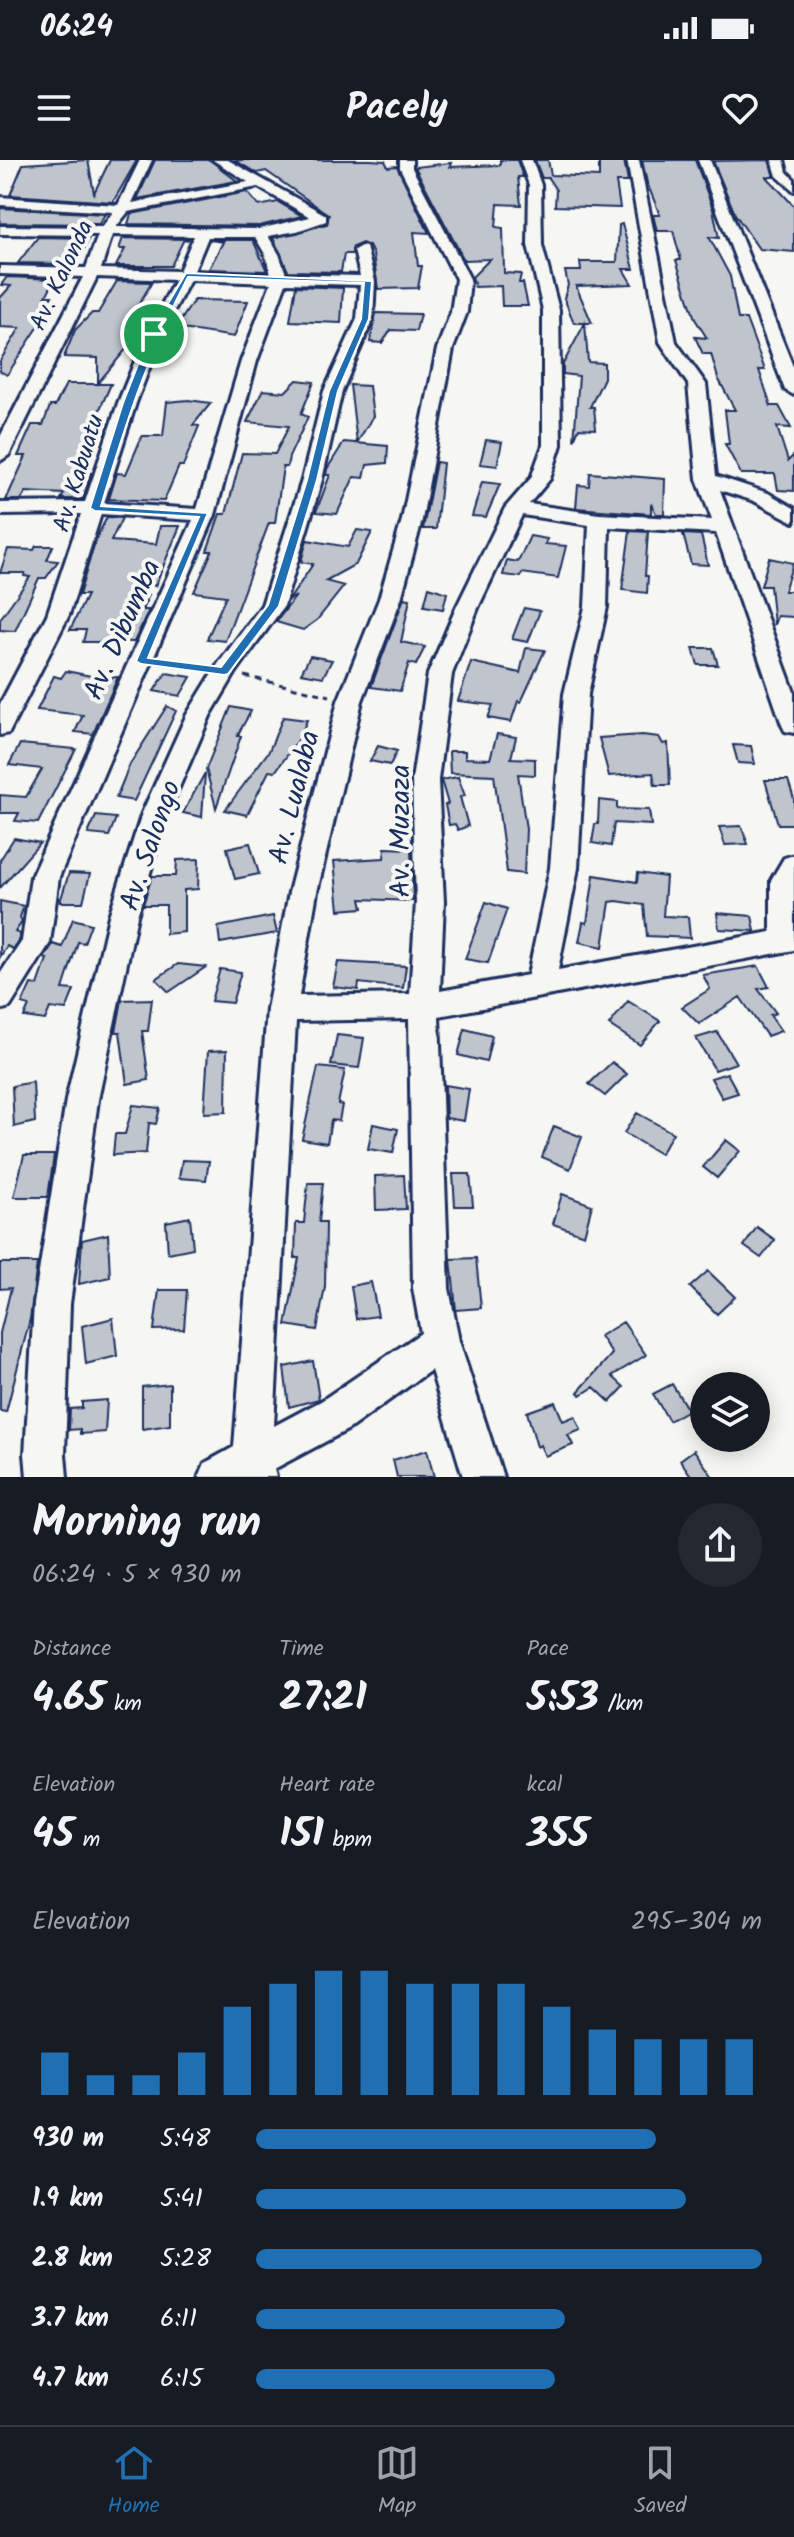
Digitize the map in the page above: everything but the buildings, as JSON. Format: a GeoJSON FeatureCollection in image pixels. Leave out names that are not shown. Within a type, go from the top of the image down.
{"type":"FeatureCollection","features":[{"type":"Feature","properties":{"kind":"street","name":"Av. Kalonda"},"geometry":{"type":"LineString","coordinates":[[0,455],[92,273],[106,231],[123,209],[146,160]]}},
{"type":"Feature","properties":{"kind":"street"},"geometry":{"type":"LineString","coordinates":[[5,248],[106,231],[259,233],[292,228],[321,218],[219,160]]}},
{"type":"Feature","properties":{"kind":"street","name":"Av. Lualaba"},"geometry":{"type":"LineString","coordinates":[[254,1469],[282,1009],[303,892],[350,701],[390,599],[412,520],[445,349],[459,312],[463,279],[406,168],[406,160]]}},
{"type":"Feature","properties":{"kind":"street","name":"Av. Muzaza"},"geometry":{"type":"LineString","coordinates":[[483,1477],[441,1341],[431,1288],[424,1006],[430,902],[425,780],[440,674],[467,608],[515,508],[540,479],[552,445],[551,310],[535,245],[535,185],[526,160]]}},
{"type":"Feature","properties":{"kind":"street"},"geometry":{"type":"LineString","coordinates":[[633,160],[633,174],[668,342],[697,384],[707,479],[794,725]]}},
{"type":"Feature","properties":{"kind":"street"},"geometry":{"type":"LineString","coordinates":[[704,160],[794,390]]}},
{"type":"Feature","properties":{"kind":"street"},"geometry":{"type":"LineString","coordinates":[[778,160],[781,173],[794,187]]}},
{"type":"Feature","properties":{"kind":"street"},"geometry":{"type":"LineString","coordinates":[[0,201],[123,209],[261,183]]}},
{"type":"Feature","properties":{"kind":"street","name":"Av. Kabuatu"},"geometry":{"type":"LineString","coordinates":[[0,727],[58,615],[127,403],[154,334],[186,275],[203,233]]}},
{"type":"Feature","properties":{"kind":"street"},"geometry":{"type":"LineString","coordinates":[[259,233],[272,254],[280,279]]}},
{"type":"Feature","properties":{"kind":"street"},"geometry":{"type":"LineString","coordinates":[[5,248],[92,273],[368,281]]}},
{"type":"Feature","properties":{"kind":"street","name":"Av. Salongo"},"geometry":{"type":"LineString","coordinates":[[47,1477],[45,1454],[52,1304],[82,1100],[123,916],[155,813],[198,716],[224,671],[273,606],[312,480],[333,391],[365,319],[368,281],[361,250]]}},
{"type":"Feature","properties":{"kind":"street","name":"Av. Dibumba"},"geometry":{"type":"LineString","coordinates":[[0,998],[36,943],[45,877],[205,515],[249,361],[280,279]]}},
{"type":"Feature","properties":{"kind":"street"},"geometry":{"type":"LineString","coordinates":[[707,479],[761,497],[794,516]]}},
{"type":"Feature","properties":{"kind":"street"},"geometry":{"type":"LineString","coordinates":[[0,509],[95,508],[205,515]]}},
{"type":"Feature","properties":{"kind":"street"},"geometry":{"type":"LineString","coordinates":[[515,508],[599,520],[723,527]]}},
{"type":"Feature","properties":{"kind":"street"},"geometry":{"type":"LineString","coordinates":[[540,986],[564,868],[576,694],[596,607],[599,520]]}},
{"type":"Feature","properties":{"kind":"street"},"geometry":{"type":"LineString","coordinates":[[282,1009],[424,1006],[789,940],[785,880],[794,865]]}},
{"type":"Feature","properties":{"kind":"street"},"geometry":{"type":"LineString","coordinates":[[219,1477],[254,1469],[441,1341]]}},
{"type":"Feature","properties":{"kind":"path"},"geometry":{"type":"LineString","coordinates":[[141,661],[224,671],[350,701]]}},
{"type":"Feature","properties":{"kind":"route"},"geometry":{"type":"LineString","coordinates":[[186,275],[368,281],[365,319],[333,391],[312,480],[273,606],[224,671],[141,661],[205,515],[95,508],[127,403],[154,334],[186,275]]}}]}
